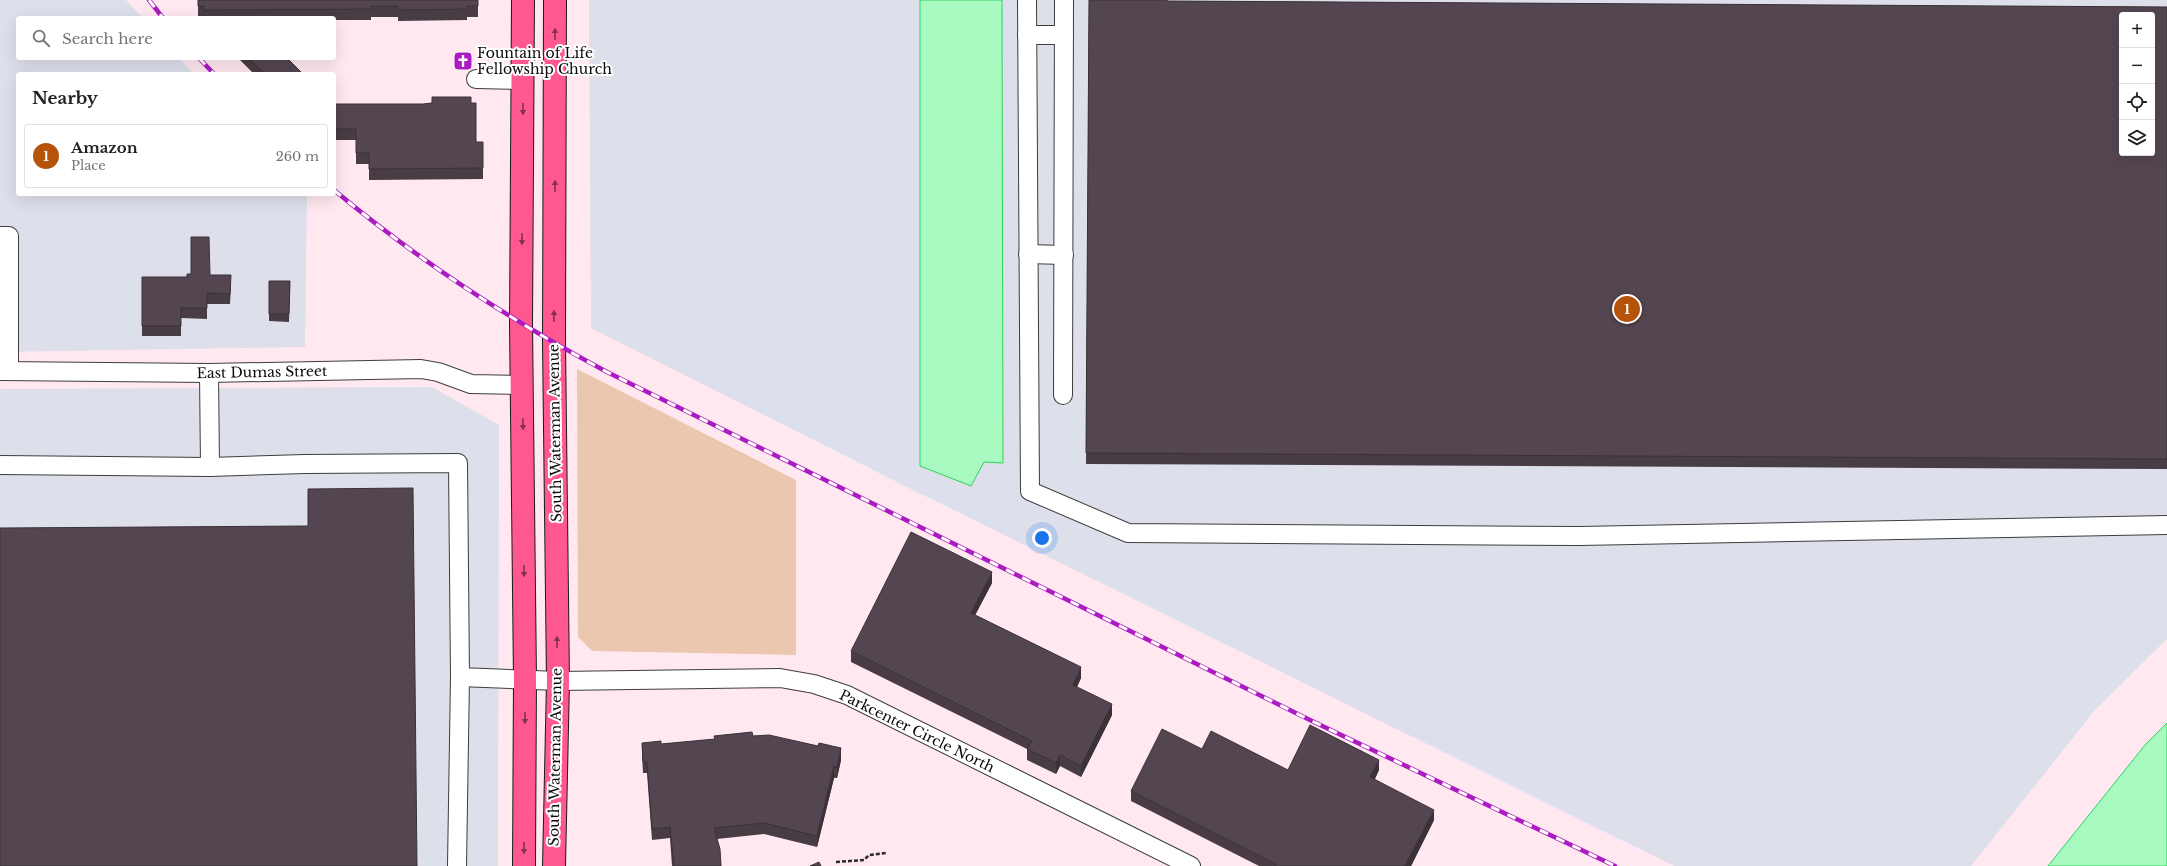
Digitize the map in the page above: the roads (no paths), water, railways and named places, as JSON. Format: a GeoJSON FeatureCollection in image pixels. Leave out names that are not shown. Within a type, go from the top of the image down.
{"type":"FeatureCollection","features":[{"type":"Feature","properties":{"kind":"main road","name":"South Waterman Avenue"},"geometry":{"type":"LineString","coordinates":[[523,0],[522,385],[526,679],[524,866]]}},
{"type":"Feature","properties":{"kind":"main road","name":"South Waterman Avenue"},"geometry":{"type":"LineString","coordinates":[[554,866],[558,681],[554,343],[555,0]]}},
{"type":"Feature","properties":{"kind":"street"},"geometry":{"type":"LineString","coordinates":[[1027,0],[1030,491],[1128,533],[1579,536],[2040,526],[2167,525]]}},
{"type":"Feature","properties":{"kind":"street"},"geometry":{"type":"LineString","coordinates":[[1063,395],[1064,0]]}},
{"type":"Feature","properties":{"kind":"street"},"geometry":{"type":"LineString","coordinates":[[1027,34],[1064,34]]}},
{"type":"Feature","properties":{"kind":"street"},"geometry":{"type":"LineString","coordinates":[[476,79],[523,80]]}},
{"type":"Feature","properties":{"kind":"street"},"geometry":{"type":"LineString","coordinates":[[0,236],[8,236],[4,371]]}},
{"type":"Feature","properties":{"kind":"street"},"geometry":{"type":"LineString","coordinates":[[1028,254],[1064,255]]}},
{"type":"Feature","properties":{"kind":"street","name":"East Dumas Street"},"geometry":{"type":"LineString","coordinates":[[4,371],[209,373],[421,370],[438,372],[471,384],[522,385]]}},
{"type":"Feature","properties":{"kind":"street"},"geometry":{"type":"LineString","coordinates":[[209,373],[210,467]]}},
{"type":"Feature","properties":{"kind":"street"},"geometry":{"type":"LineString","coordinates":[[0,465],[210,467],[305,464],[458,464],[460,677],[457,866]]}},
{"type":"Feature","properties":{"kind":"street","name":"Parkcenter Circle North"},"geometry":{"type":"LineString","coordinates":[[460,677],[558,681],[780,678],[814,684],[847,695],[1192,866]]}},
{"type":"Feature","properties":{"kind":"railway"},"geometry":{"type":"LineString","coordinates":[[149,0],[161,16]]}},
{"type":"Feature","properties":{"kind":"railway"},"geometry":{"type":"LineString","coordinates":[[201,60],[212,72]]}},
{"type":"Feature","properties":{"kind":"railway"},"geometry":{"type":"LineString","coordinates":[[336,192],[399,241],[466,288],[535,332],[607,372],[1314,722],[1615,866]]}},
{"type":"Feature","properties":{"kind":"place","name":"Fountain of Life Fellowship Church"},"geometry":{"type":"Point","coordinates":[463,61]}},
{"type":"Feature","properties":{"kind":"place","name":"Amazon"},"geometry":{"type":"Point","coordinates":[1627,309]}}]}
